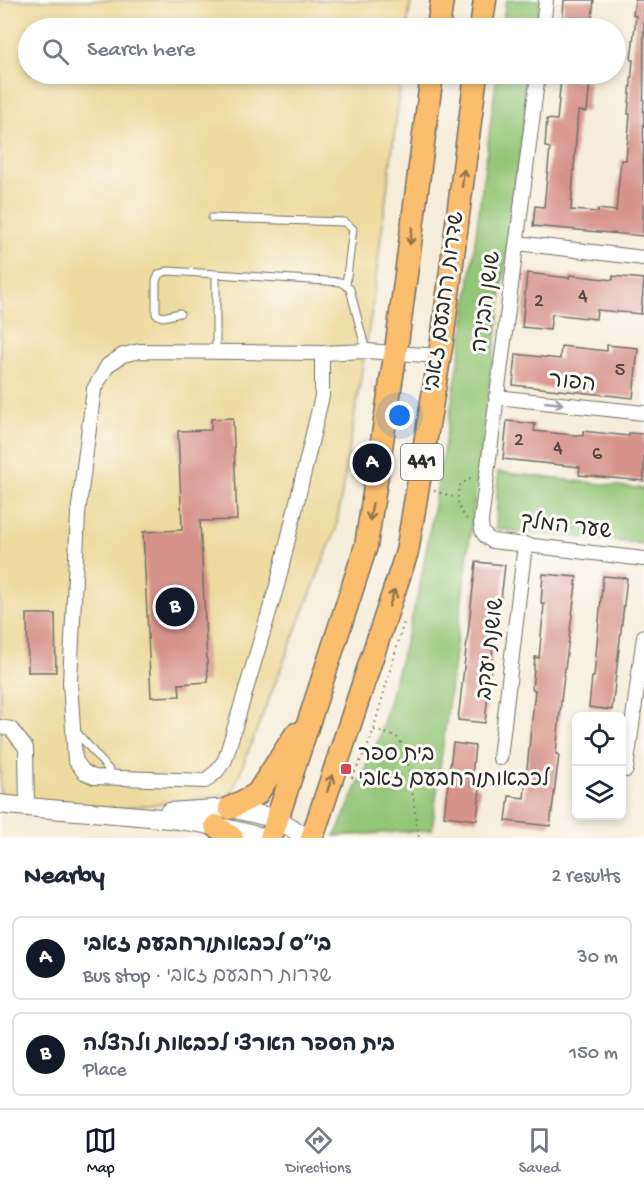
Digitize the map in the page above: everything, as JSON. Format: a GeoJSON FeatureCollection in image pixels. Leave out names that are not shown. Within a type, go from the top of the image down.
{"type":"FeatureCollection","features":[{"type":"Feature","properties":{"kind":"main road"},"geometry":{"type":"LineString","coordinates":[[439,18],[442,0]]}},
{"type":"Feature","properties":{"kind":"main road"},"geometry":{"type":"LineString","coordinates":[[483,18],[485,0]]}},
{"type":"Feature","properties":{"kind":"main road","name":"שדרות רחבעם זאבי"},"geometry":{"type":"LineString","coordinates":[[274,828],[366,546],[395,353],[431,84]]}},
{"type":"Feature","properties":{"kind":"main road","name":"שדרות רחבעם זאבי"},"geometry":{"type":"LineString","coordinates":[[310,838],[407,552],[440,356],[475,84]]}},
{"type":"Feature","properties":{"kind":"main road"},"geometry":{"type":"LineString","coordinates":[[226,824],[262,788],[316,699]]}},
{"type":"Feature","properties":{"kind":"street"},"geometry":{"type":"LineString","coordinates":[[544,18],[546,0]]}},
{"type":"Feature","properties":{"kind":"street","name":"שושן הבירה"},"geometry":{"type":"LineString","coordinates":[[483,532],[481,521],[487,471],[537,84]]}},
{"type":"Feature","properties":{"kind":"street"},"geometry":{"type":"LineString","coordinates":[[518,243],[644,258]]}},
{"type":"Feature","properties":{"kind":"street"},"geometry":{"type":"LineString","coordinates":[[322,353],[322,396],[279,582],[225,760],[205,781],[94,777],[84,772],[75,760],[70,682],[78,514],[94,388],[108,365],[123,355],[140,351],[322,353],[366,351],[440,356]]}},
{"type":"Feature","properties":{"kind":"street","name":"הפור"},"geometry":{"type":"LineString","coordinates":[[496,397],[644,413]]}},
{"type":"Feature","properties":{"kind":"street","name":"שער המלך"},"geometry":{"type":"LineString","coordinates":[[483,532],[492,541],[644,559]]}},
{"type":"Feature","properties":{"kind":"street","name":"שושנת יעקב"},"geometry":{"type":"LineString","coordinates":[[501,758],[525,544]]}},
{"type":"Feature","properties":{"kind":"street"},"geometry":{"type":"LineString","coordinates":[[626,770],[644,636]]}},
{"type":"Feature","properties":{"kind":"street"},"geometry":{"type":"LineString","coordinates":[[0,727],[11,729],[26,748],[27,808]]}},
{"type":"Feature","properties":{"kind":"street"},"geometry":{"type":"LineString","coordinates":[[0,804],[274,828],[310,838]]}},
{"type":"Feature","properties":{"kind":"street"},"geometry":{"type":"LineString","coordinates":[[226,824],[264,838]]}},
{"type":"Feature","properties":{"kind":"lane"},"geometry":{"type":"LineString","coordinates":[[212,218],[344,222],[353,230],[346,284]]}},
{"type":"Feature","properties":{"kind":"lane"},"geometry":{"type":"LineString","coordinates":[[180,313],[163,316],[156,314],[156,281],[159,274],[168,271],[341,282],[350,289],[366,351]]}},
{"type":"Feature","properties":{"kind":"lane"},"geometry":{"type":"LineString","coordinates":[[216,274],[216,351]]}},
{"type":"Feature","properties":{"kind":"lane"},"geometry":{"type":"LineString","coordinates":[[73,727],[116,777]]}},
{"type":"Feature","properties":{"kind":"path"},"geometry":{"type":"LineString","coordinates":[[483,532],[459,510],[457,498],[459,486],[468,478],[487,471]]}},
{"type":"Feature","properties":{"kind":"path"},"geometry":{"type":"LineString","coordinates":[[431,491],[457,498]]}},
{"type":"Feature","properties":{"kind":"path"},"geometry":{"type":"LineString","coordinates":[[374,730],[396,736],[406,750],[419,838]]}},
{"type":"Feature","properties":{"kind":"green space"},"geometry":{"type":"Polygon","coordinates":[[[506,0],[540,0],[537,18],[503,18],[506,0]]]}},
{"type":"Feature","properties":{"kind":"green space"},"geometry":{"type":"Polygon","coordinates":[[[496,84],[529,84],[432,830],[335,836],[379,738],[419,591],[460,356],[496,84]]]}},
{"type":"Feature","properties":{"kind":"green space"},"geometry":{"type":"Polygon","coordinates":[[[498,472],[644,489],[644,544],[496,529],[498,472]]]}},
{"type":"Feature","properties":{"kind":"sand"},"geometry":{"type":"Polygon","coordinates":[[[0,0],[411,0],[408,18],[18,18],[18,84],[401,84],[371,315],[336,529],[231,795],[116,809],[0,796],[0,0]]]}},
{"type":"Feature","properties":{"kind":"building"},"geometry":{"type":"Polygon","coordinates":[[[564,0],[594,0],[592,18],[563,18],[564,0]]]}},
{"type":"Feature","properties":{"kind":"building"},"geometry":{"type":"Polygon","coordinates":[[[635,0],[644,0],[643,236],[533,226],[535,206],[544,207],[550,148],[545,147],[547,119],[557,120],[561,84],[590,84],[587,112],[578,111],[571,210],[616,211],[621,160],[626,160],[630,114],[628,114],[633,60],[631,60],[636,16],[633,15],[635,0]]]}},
{"type":"Feature","properties":{"kind":"building"},"geometry":{"type":"Polygon","coordinates":[[[527,273],[569,278],[570,275],[613,280],[613,276],[644,279],[641,314],[597,310],[596,319],[552,314],[550,330],[522,327],[527,273]]]}},
{"type":"Feature","properties":{"kind":"building"},"geometry":{"type":"Polygon","coordinates":[[[607,345],[638,348],[633,398],[513,385],[516,354],[560,359],[561,346],[607,351],[607,345]]]}},
{"type":"Feature","properties":{"kind":"building"},"geometry":{"type":"Polygon","coordinates":[[[233,418],[237,520],[200,521],[208,682],[179,684],[180,696],[151,697],[143,532],[182,530],[178,431],[211,430],[211,419],[233,418]]]}},
{"type":"Feature","properties":{"kind":"building"},"geometry":{"type":"Polygon","coordinates":[[[507,421],[535,424],[534,431],[583,436],[583,431],[629,436],[629,433],[644,434],[644,481],[579,475],[580,467],[503,459],[507,421]]]}},
{"type":"Feature","properties":{"kind":"building"},"geometry":{"type":"Polygon","coordinates":[[[476,562],[505,565],[501,599],[498,598],[485,723],[458,720],[476,562]]]}},
{"type":"Feature","properties":{"kind":"building"},"geometry":{"type":"Polygon","coordinates":[[[543,574],[577,577],[562,692],[556,754],[559,755],[550,826],[506,821],[509,796],[524,798],[535,690],[532,689],[535,657],[539,658],[544,604],[541,604],[543,574]]]}},
{"type":"Feature","properties":{"kind":"building"},"geometry":{"type":"Polygon","coordinates":[[[603,576],[627,578],[612,710],[589,707],[603,576]]]}},
{"type":"Feature","properties":{"kind":"building"},"geometry":{"type":"Polygon","coordinates":[[[27,614],[55,614],[56,672],[28,672],[27,614]]]}},
{"type":"Feature","properties":{"kind":"building"},"geometry":{"type":"Polygon","coordinates":[[[453,743],[475,746],[471,786],[480,787],[477,820],[444,816],[453,743]]]}},
{"type":"Feature","properties":{"kind":"place","name":"בי״ס לכבאות/רחבעם זאבי"},"geometry":{"type":"Point","coordinates":[372,463]}},
{"type":"Feature","properties":{"kind":"place","name":"בית הספר הארצי לכבאות ולהצלה"},"geometry":{"type":"Point","coordinates":[175,607]}},
{"type":"Feature","properties":{"kind":"place","name":"בית ספר לכבאות/רחבעם זאבי"},"geometry":{"type":"Point","coordinates":[346,769]}}]}
